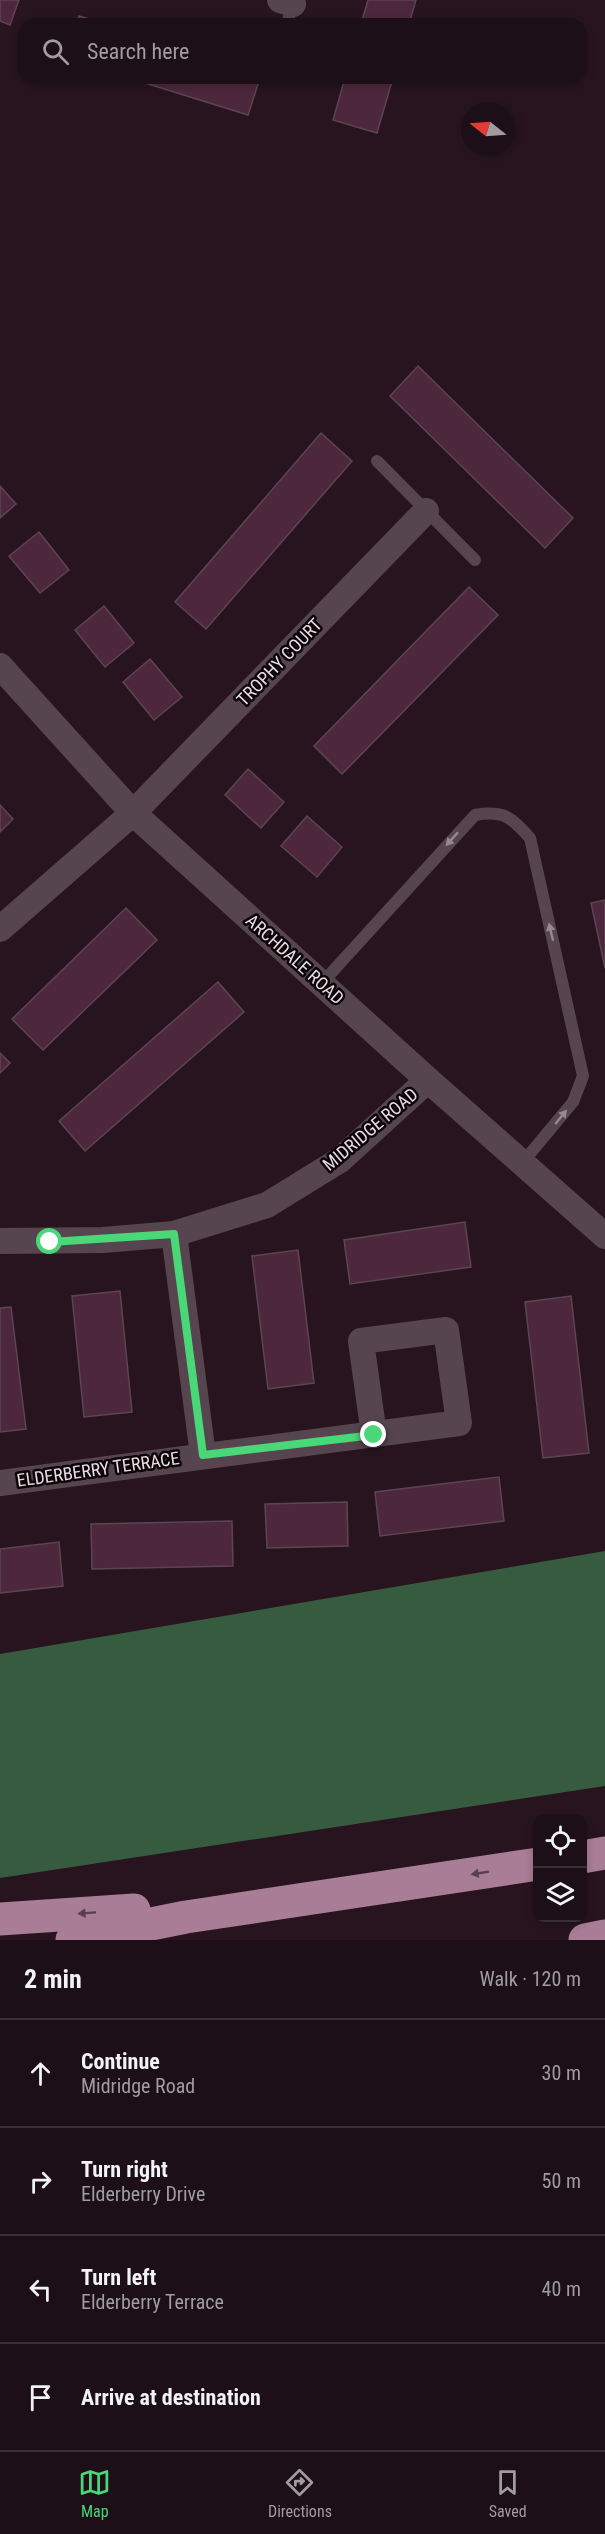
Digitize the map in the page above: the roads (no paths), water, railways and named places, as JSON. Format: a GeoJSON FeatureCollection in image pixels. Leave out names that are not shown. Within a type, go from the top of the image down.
{"type":"FeatureCollection","features":[{"type":"Feature","properties":{"kind":"highway"},"geometry":{"type":"LineString","coordinates":[[587,1856],[605,1853]]}},
{"type":"Feature","properties":{"kind":"highway"},"geometry":{"type":"LineString","coordinates":[[72,1940],[186,1917],[533,1865]]}},
{"type":"Feature","properties":{"kind":"highway"},"geometry":{"type":"LineString","coordinates":[[0,1919],[313,1898]]}},
{"type":"Feature","properties":{"kind":"highway"},"geometry":{"type":"LineString","coordinates":[[585,1940],[605,1936]]}},
{"type":"Feature","properties":{"kind":"street","name":"TROPHY COURT"},"geometry":{"type":"LineString","coordinates":[[0,929],[133,813],[426,511]]}},
{"type":"Feature","properties":{"kind":"street","name":"ARCHDALE ROAD"},"geometry":{"type":"LineString","coordinates":[[0,666],[133,813],[428,1080],[605,1236]]}},
{"type":"Feature","properties":{"kind":"street","name":"MIDRIDGE ROAD"},"geometry":{"type":"LineString","coordinates":[[0,1241],[103,1240],[174,1234],[267,1205],[340,1160],[428,1080]]}},
{"type":"Feature","properties":{"kind":"street"},"geometry":{"type":"LineString","coordinates":[[174,1234],[203,1455]]}},
{"type":"Feature","properties":{"kind":"street","name":"ELDERBERRY TERRACE"},"geometry":{"type":"LineString","coordinates":[[0,1483],[203,1455],[374,1435],[459,1424],[446,1330],[361,1341],[374,1435]]}},
{"type":"Feature","properties":{"kind":"lane"},"geometry":{"type":"LineString","coordinates":[[377,461],[475,560]]}},
{"type":"Feature","properties":{"kind":"lane"},"geometry":{"type":"LineString","coordinates":[[322,983],[475,814],[492,812],[512,818],[530,838],[583,1076],[573,1102],[523,1162]]}}]}
